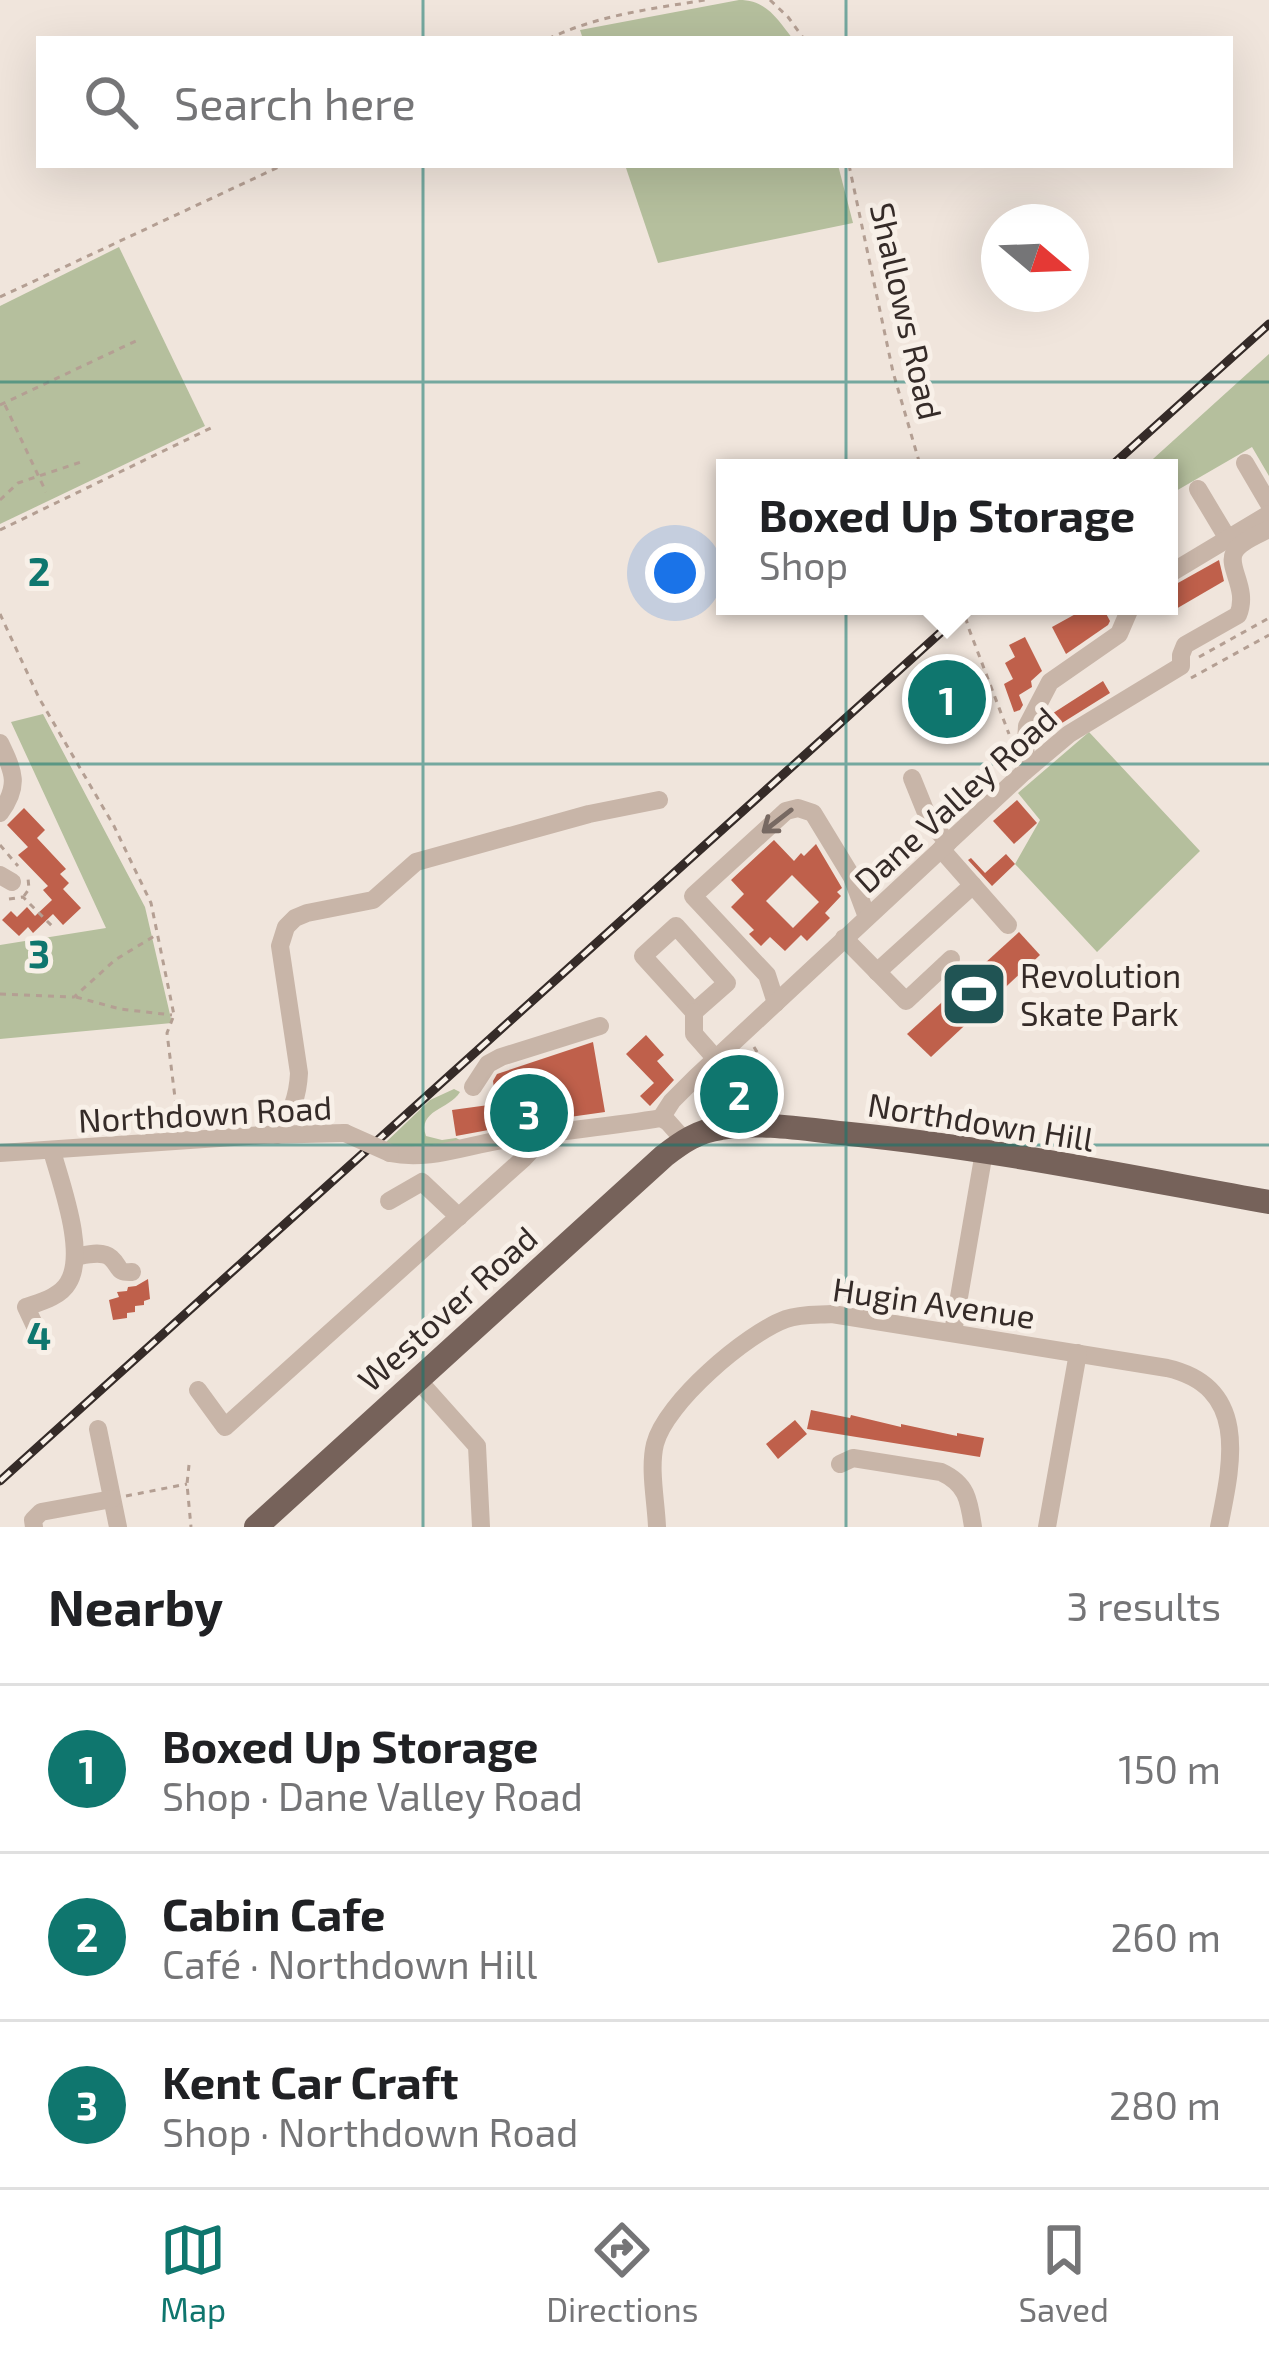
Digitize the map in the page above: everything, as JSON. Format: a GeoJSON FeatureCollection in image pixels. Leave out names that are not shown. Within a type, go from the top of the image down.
{"type":"FeatureCollection","features":[{"type":"Feature","properties":{"kind":"main road","name":"Northdown Hill"},"geometry":{"type":"LineString","coordinates":[[684,1140],[728,1126],[904,1140],[1269,1202]]}},
{"type":"Feature","properties":{"kind":"main road","name":"Westover Road"},"geometry":{"type":"LineString","coordinates":[[256,1527],[684,1140]]}},
{"type":"Feature","properties":{"kind":"street"},"geometry":{"type":"LineString","coordinates":[[1245,464],[1269,504]]}},
{"type":"Feature","properties":{"kind":"street"},"geometry":{"type":"LineString","coordinates":[[1198,489],[1228,539]]}},
{"type":"Feature","properties":{"kind":"street"},"geometry":{"type":"LineString","coordinates":[[1178,563],[1269,514]]}},
{"type":"Feature","properties":{"kind":"street","name":"Dane Valley Road"},"geometry":{"type":"LineString","coordinates":[[662,1118],[672,1101],[1024,772],[1069,734],[1181,666],[1185,645],[1238,615],[1243,591],[1234,553],[1269,529]]}},
{"type":"Feature","properties":{"kind":"street"},"geometry":{"type":"LineString","coordinates":[[1024,772],[1028,726],[1050,682],[1119,634],[1127,615]]}},
{"type":"Feature","properties":{"kind":"street"},"geometry":{"type":"LineString","coordinates":[[0,743],[13,778],[13,795],[0,813]]}},
{"type":"Feature","properties":{"kind":"street"},"geometry":{"type":"LineString","coordinates":[[912,778],[944,846],[1008,925]]}},
{"type":"Feature","properties":{"kind":"street"},"geometry":{"type":"LineString","coordinates":[[277,1135],[299,1085],[280,946],[290,922],[308,913],[373,900],[416,862],[589,814],[659,800]]}},
{"type":"Feature","properties":{"kind":"street"},"geometry":{"type":"LineString","coordinates":[[776,1003],[767,975],[693,896],[786,811],[798,808],[813,813],[852,877],[867,917]]}},
{"type":"Feature","properties":{"kind":"street"},"geometry":{"type":"LineString","coordinates":[[877,972],[973,885]]}},
{"type":"Feature","properties":{"kind":"street"},"geometry":{"type":"LineString","coordinates":[[694,1012],[727,982],[676,926],[643,956],[694,1012],[694,1034],[716,1059]]}},
{"type":"Feature","properties":{"kind":"street"},"geometry":{"type":"LineString","coordinates":[[844,938],[906,1001],[951,959]]}},
{"type":"Feature","properties":{"kind":"street"},"geometry":{"type":"LineString","coordinates":[[473,1087],[488,1064],[501,1057],[600,1026]]}},
{"type":"Feature","properties":{"kind":"street"},"geometry":{"type":"LineString","coordinates":[[662,1118],[684,1140]]}},
{"type":"Feature","properties":{"kind":"street","name":"Northdown Road"},"geometry":{"type":"LineString","coordinates":[[0,1154],[345,1133],[408,1157],[662,1118]]}},
{"type":"Feature","properties":{"kind":"street"},"geometry":{"type":"LineString","coordinates":[[198,1390],[225,1427],[523,1160],[540,1135]]}},
{"type":"Feature","properties":{"kind":"street"},"geometry":{"type":"LineString","coordinates":[[40,1337],[26,1307],[62,1290],[75,1257],[52,1150]]}},
{"type":"Feature","properties":{"kind":"street"},"geometry":{"type":"LineString","coordinates":[[953,1332],[984,1152]]}},
{"type":"Feature","properties":{"kind":"street"},"geometry":{"type":"LineString","coordinates":[[389,1201],[422,1182],[459,1217]]}},
{"type":"Feature","properties":{"kind":"street"},"geometry":{"type":"LineString","coordinates":[[75,1257],[98,1253],[111,1258],[123,1273],[132,1272]]}},
{"type":"Feature","properties":{"kind":"street","name":"Hugin Avenue"},"geometry":{"type":"LineString","coordinates":[[658,1527],[655,1442],[674,1406],[753,1335],[790,1318],[832,1313],[1078,1353],[1183,1372],[1198,1379],[1222,1404],[1232,1440],[1224,1520]]}},
{"type":"Feature","properties":{"kind":"street"},"geometry":{"type":"LineString","coordinates":[[1047,1527],[1078,1353]]}},
{"type":"Feature","properties":{"kind":"street"},"geometry":{"type":"LineString","coordinates":[[418,1380],[478,1446],[481,1527]]}},
{"type":"Feature","properties":{"kind":"street"},"geometry":{"type":"LineString","coordinates":[[98,1429],[118,1527]]}},
{"type":"Feature","properties":{"kind":"street"},"geometry":{"type":"LineString","coordinates":[[840,1464],[854,1458],[954,1478],[966,1491],[974,1527]]}},
{"type":"Feature","properties":{"kind":"street"},"geometry":{"type":"LineString","coordinates":[[34,1527],[33,1520],[41,1512],[112,1499]]}},
{"type":"Feature","properties":{"kind":"path"},"geometry":{"type":"LineString","coordinates":[[554,36],[611,16],[705,0]]}},
{"type":"Feature","properties":{"kind":"path"},"geometry":{"type":"LineString","coordinates":[[770,0],[802,36]]}},
{"type":"Feature","properties":{"kind":"path"},"geometry":{"type":"LineString","coordinates":[[0,297],[278,168]]}},
{"type":"Feature","properties":{"kind":"path","name":"Shallows Road"},"geometry":{"type":"LineString","coordinates":[[850,168],[893,372],[918,459]]}},
{"type":"Feature","properties":{"kind":"path"},"geometry":{"type":"LineString","coordinates":[[46,492],[2,404],[140,339]]}},
{"type":"Feature","properties":{"kind":"path"},"geometry":{"type":"LineString","coordinates":[[0,530],[214,426]]}},
{"type":"Feature","properties":{"kind":"path"},"geometry":{"type":"LineString","coordinates":[[0,500],[18,483],[81,462]]}},
{"type":"Feature","properties":{"kind":"path"},"geometry":{"type":"LineString","coordinates":[[0,614],[39,698],[151,904],[174,1015],[167,1033],[181,1142]]}},
{"type":"Feature","properties":{"kind":"path"},"geometry":{"type":"LineString","coordinates":[[965,615],[1008,731]]}},
{"type":"Feature","properties":{"kind":"path"},"geometry":{"type":"LineString","coordinates":[[1181,666],[1269,618]]}},
{"type":"Feature","properties":{"kind":"path"},"geometry":{"type":"LineString","coordinates":[[12,885],[54,928]]}},
{"type":"Feature","properties":{"kind":"path"},"geometry":{"type":"LineString","coordinates":[[74,997],[115,960],[158,934]]}},
{"type":"Feature","properties":{"kind":"path"},"geometry":{"type":"LineString","coordinates":[[0,994],[74,997],[120,1009],[174,1015]]}},
{"type":"Feature","properties":{"kind":"path"},"geometry":{"type":"LineString","coordinates":[[748,1029],[760,1057],[755,1102],[760,1127]]}},
{"type":"Feature","properties":{"kind":"path"},"geometry":{"type":"LineString","coordinates":[[189,1465],[191,1527]]}},
{"type":"Feature","properties":{"kind":"path"},"geometry":{"type":"LineString","coordinates":[[112,1499],[187,1484]]}},
{"type":"Feature","properties":{"kind":"green space"},"geometry":{"type":"Polygon","coordinates":[[[739,0],[764,7],[791,36],[582,36],[580,30],[739,0]]]}},
{"type":"Feature","properties":{"kind":"green space"},"geometry":{"type":"Polygon","coordinates":[[[626,168],[839,168],[853,223],[658,263],[626,168]]]}},
{"type":"Feature","properties":{"kind":"green space"},"geometry":{"type":"Polygon","coordinates":[[[119,247],[205,426],[0,524],[0,306],[119,247]]]}},
{"type":"Feature","properties":{"kind":"green space"},"geometry":{"type":"Polygon","coordinates":[[[1269,354],[1269,476],[1252,447],[1178,490],[1178,459],[1153,459],[1269,354]]]}},
{"type":"Feature","properties":{"kind":"green space"},"geometry":{"type":"Polygon","coordinates":[[[43,714],[145,907],[172,1023],[0,1039],[0,945],[106,928],[11,722],[43,714]]]}},
{"type":"Feature","properties":{"kind":"green space"},"geometry":{"type":"Polygon","coordinates":[[[1089,732],[1200,851],[1097,952],[1015,864],[1040,820],[1018,793],[1089,732]]]}},
{"type":"Feature","properties":{"kind":"green space"},"geometry":{"type":"Polygon","coordinates":[[[454,1089],[460,1092],[430,1115],[424,1127],[426,1136],[464,1142],[401,1148],[385,1143],[430,1100],[454,1089]]]}},
{"type":"Feature","properties":{"kind":"building"},"geometry":{"type":"Polygon","coordinates":[[[1219,560],[1224,581],[1178,608],[1178,583],[1219,560]]]}},
{"type":"Feature","properties":{"kind":"building"},"geometry":{"type":"Polygon","coordinates":[[[1074,615],[1107,615],[1110,621],[1066,654],[1052,627],[1074,615]]]}},
{"type":"Feature","properties":{"kind":"building"},"geometry":{"type":"Polygon","coordinates":[[[1025,637],[1042,671],[1031,681],[1032,687],[1019,695],[1023,705],[1014,712],[1004,684],[1013,679],[1005,663],[1015,657],[1009,645],[1025,637]]]}},
{"type":"Feature","properties":{"kind":"building"},"geometry":{"type":"Polygon","coordinates":[[[1103,681],[1110,693],[1040,737],[1047,717],[1103,681]]]}},
{"type":"Feature","properties":{"kind":"building"},"geometry":{"type":"Polygon","coordinates":[[[1017,800],[1037,823],[1014,844],[993,821],[1017,800]]]}},
{"type":"Feature","properties":{"kind":"building"},"geometry":{"type":"Polygon","coordinates":[[[24,808],[45,830],[37,838],[66,869],[60,874],[69,883],[63,889],[81,908],[63,925],[53,914],[33,933],[28,927],[19,936],[2,920],[11,911],[17,917],[27,907],[35,916],[52,900],[43,890],[48,886],[18,855],[28,847],[7,825],[24,808]]]}},
{"type":"Feature","properties":{"kind":"building"},"geometry":{"type":"Polygon","coordinates":[[[774,840],[794,861],[816,844],[842,888],[837,892],[841,896],[825,913],[830,918],[807,941],[801,935],[785,951],[770,937],[761,946],[749,934],[754,930],[731,907],[744,894],[731,880],[774,840]],[[792,875],[766,901],[793,928],[819,902],[792,875]]]}},
{"type":"Feature","properties":{"kind":"building"},"geometry":{"type":"Polygon","coordinates":[[[1006,854],[1015,864],[992,886],[968,860],[985,873],[1006,854]]]}},
{"type":"Feature","properties":{"kind":"building","name":"Revolution Skate Park"},"geometry":{"type":"Polygon","coordinates":[[[1019,932],[1040,955],[931,1057],[907,1034],[1019,932]]]}},
{"type":"Feature","properties":{"kind":"building"},"geometry":{"type":"Polygon","coordinates":[[[646,1035],[664,1055],[657,1061],[674,1080],[650,1106],[640,1096],[654,1083],[626,1054],[646,1035]]]}},
{"type":"Feature","properties":{"kind":"building"},"geometry":{"type":"Polygon","coordinates":[[[593,1042],[605,1112],[456,1136],[452,1110],[496,1104],[493,1081],[497,1074],[593,1042]]]}},
{"type":"Feature","properties":{"kind":"building"},"geometry":{"type":"Polygon","coordinates":[[[734,1072],[751,1075],[745,1109],[727,1111],[734,1072]]]}},
{"type":"Feature","properties":{"kind":"building"},"geometry":{"type":"Polygon","coordinates":[[[148,1279],[150,1299],[135,1306],[127,1318],[113,1320],[109,1300],[148,1279]]]}},
{"type":"Feature","properties":{"kind":"building"},"geometry":{"type":"Polygon","coordinates":[[[811,1410],[984,1438],[980,1457],[807,1429],[811,1410]]]}},
{"type":"Feature","properties":{"kind":"building"},"geometry":{"type":"Polygon","coordinates":[[[795,1420],[807,1434],[778,1459],[766,1444],[795,1420]]]}},
{"type":"Feature","properties":{"kind":"railway"},"geometry":{"type":"LineString","coordinates":[[1119,459],[1269,324]]}},
{"type":"Feature","properties":{"kind":"railway"},"geometry":{"type":"LineString","coordinates":[[0,1481],[960,615]]}},
{"type":"Feature","properties":{"kind":"place","name":"Boxed Up Storage"},"geometry":{"type":"Point","coordinates":[947,699]}},
{"type":"Feature","properties":{"kind":"place","name":"Revolution Skate Park"},"geometry":{"type":"Point","coordinates":[974,994]}},
{"type":"Feature","properties":{"kind":"place","name":"Cabin Cafe"},"geometry":{"type":"Point","coordinates":[739,1094]}},
{"type":"Feature","properties":{"kind":"place","name":"Kent Car Craft"},"geometry":{"type":"Point","coordinates":[529,1113]}}]}
